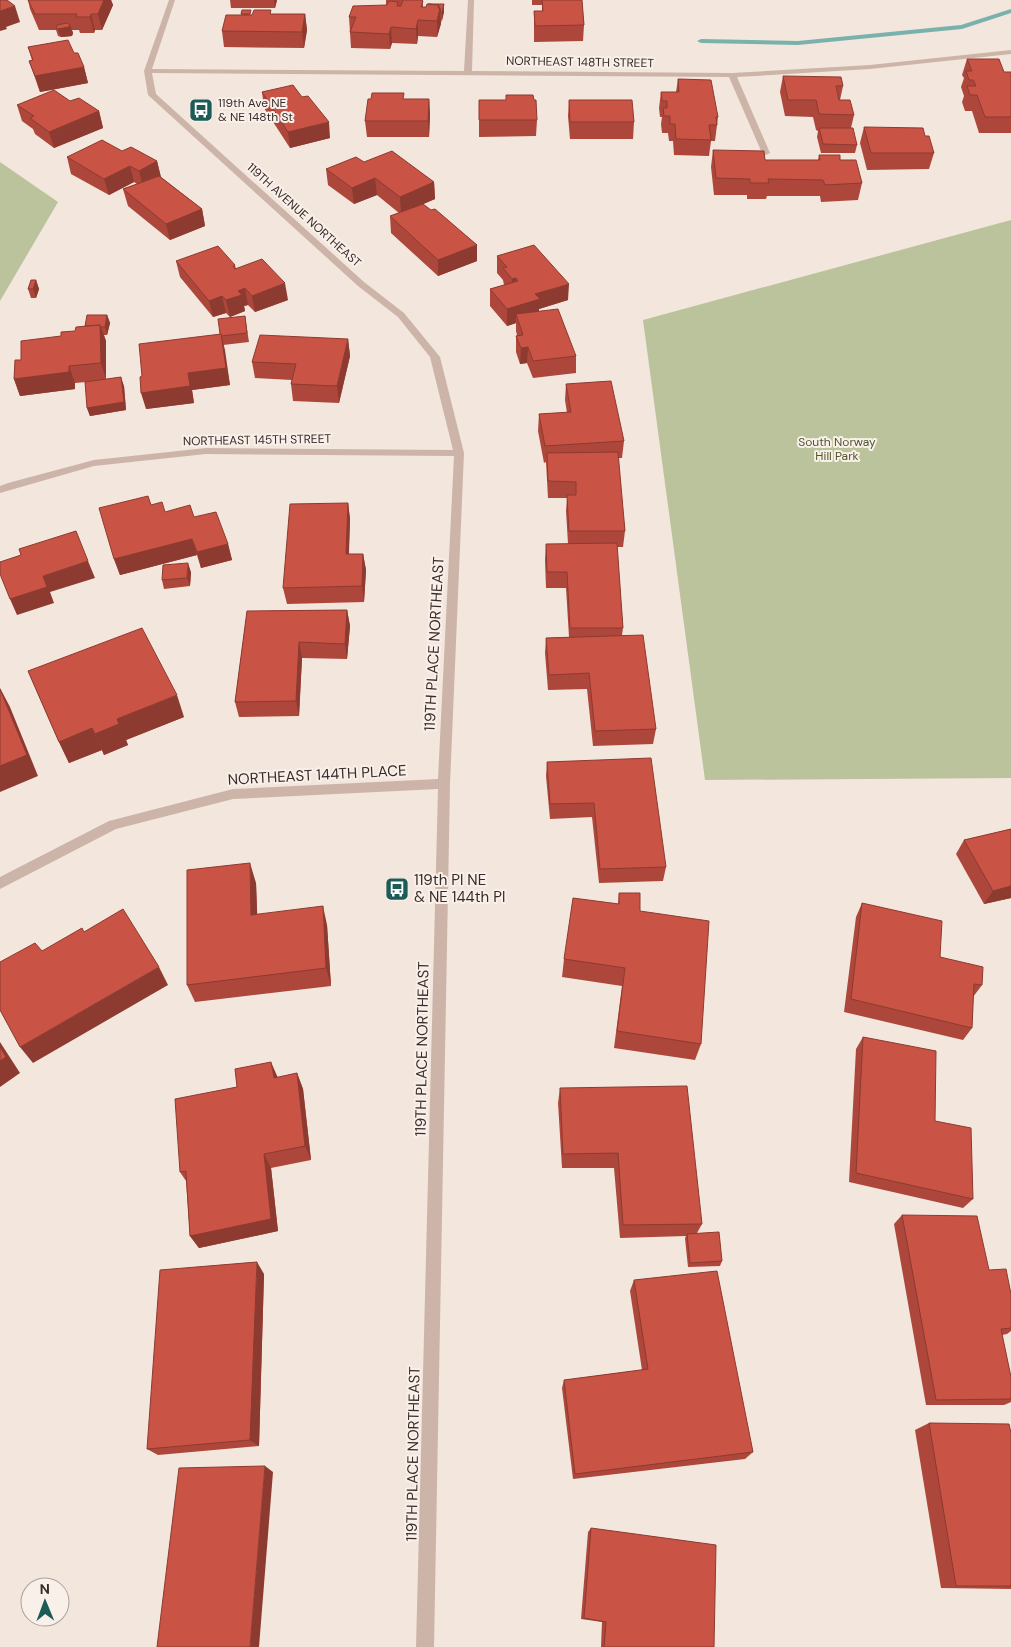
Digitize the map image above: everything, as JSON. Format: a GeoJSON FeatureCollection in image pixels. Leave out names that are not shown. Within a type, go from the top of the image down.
{"type":"FeatureCollection","features":[{"type":"Feature","properties":{"kind":"street"},"geometry":{"type":"LineString","coordinates":[[148,72],[172,0]]}},
{"type":"Feature","properties":{"kind":"street"},"geometry":{"type":"LineString","coordinates":[[468,72],[471,0]]}},
{"type":"Feature","properties":{"kind":"street","name":"NORTHEAST 148TH STREET"},"geometry":{"type":"LineString","coordinates":[[148,72],[468,72],[732,75],[870,67],[1009,54]]}},
{"type":"Feature","properties":{"kind":"street","name":"119TH AVENUE NORTHEAST"},"geometry":{"type":"LineString","coordinates":[[148,72],[152,95],[362,284],[401,315],[435,356],[459,453]]}},
{"type":"Feature","properties":{"kind":"street"},"geometry":{"type":"LineString","coordinates":[[732,75],[766,153]]}},
{"type":"Feature","properties":{"kind":"street","name":"NORTHEAST 145TH STREET"},"geometry":{"type":"LineString","coordinates":[[0,490],[94,463],[206,451],[459,453]]}},
{"type":"Feature","properties":{"kind":"street","name":"119TH PLACE NORTHEAST"},"geometry":{"type":"LineString","coordinates":[[425,1647],[444,784],[459,453]]}},
{"type":"Feature","properties":{"kind":"street","name":"NORTHEAST 144TH PLACE"},"geometry":{"type":"LineString","coordinates":[[0,883],[114,825],[233,794],[444,784]]}},
{"type":"Feature","properties":{"kind":"green space"},"geometry":{"type":"Polygon","coordinates":[[[0,162],[58,202],[0,301],[0,162]]]}},
{"type":"Feature","properties":{"kind":"green space","name":"South Norway Hill Park"},"geometry":{"type":"Polygon","coordinates":[[[1011,220],[1011,778],[705,780],[643,320],[1011,220]]]}},
{"type":"Feature","properties":{"kind":"building"},"geometry":{"type":"Polygon","coordinates":[[[0,0],[7,0],[15,6],[0,11],[0,0]]]}},
{"type":"Feature","properties":{"kind":"building"},"geometry":{"type":"Polygon","coordinates":[[[28,0],[104,0],[98,14],[91,14],[90,17],[76,17],[77,14],[35,14],[28,0]]]}},
{"type":"Feature","properties":{"kind":"building"},"geometry":{"type":"Polygon","coordinates":[[[403,0],[422,0],[421,7],[426,7],[427,4],[439,5],[437,21],[418,20],[416,29],[391,27],[389,34],[350,32],[356,17],[349,17],[353,6],[387,5],[389,1],[398,2],[397,6],[401,6],[403,0]]]}},
{"type":"Feature","properties":{"kind":"building"},"geometry":{"type":"Polygon","coordinates":[[[542,0],[582,0],[584,25],[535,26],[534,11],[543,11],[542,0]]]}},
{"type":"Feature","properties":{"kind":"building"},"geometry":{"type":"Polygon","coordinates":[[[428,4],[444,4],[442,13],[439,5],[428,4]]]}},
{"type":"Feature","properties":{"kind":"building"},"geometry":{"type":"Polygon","coordinates":[[[242,10],[251,10],[250,14],[241,14],[242,10]]]}},
{"type":"Feature","properties":{"kind":"building"},"geometry":{"type":"Polygon","coordinates":[[[254,10],[271,10],[270,14],[305,14],[302,32],[222,31],[226,15],[252,15],[254,10]]]}},
{"type":"Feature","properties":{"kind":"building"},"geometry":{"type":"Polygon","coordinates":[[[67,23],[70,25],[69,27],[56,28],[57,25],[67,23]]]}},
{"type":"Feature","properties":{"kind":"building"},"geometry":{"type":"Polygon","coordinates":[[[68,40],[74,53],[78,53],[84,67],[35,76],[29,61],[33,60],[28,47],[68,40]]]}},
{"type":"Feature","properties":{"kind":"building"},"geometry":{"type":"Polygon","coordinates":[[[967,59],[999,59],[1004,72],[1011,72],[1011,117],[985,117],[977,95],[970,95],[967,86],[976,86],[973,80],[969,80],[966,71],[972,71],[967,59]]]}},
{"type":"Feature","properties":{"kind":"building"},"geometry":{"type":"Polygon","coordinates":[[[783,76],[841,77],[843,86],[836,86],[839,100],[850,100],[854,115],[819,114],[816,100],[788,100],[783,76]]]}},
{"type":"Feature","properties":{"kind":"building"},"geometry":{"type":"Polygon","coordinates":[[[678,79],[711,80],[718,117],[716,117],[717,125],[709,125],[711,140],[676,139],[675,124],[670,124],[670,116],[664,116],[663,108],[667,108],[667,101],[662,101],[661,92],[679,92],[678,79]]]}},
{"type":"Feature","properties":{"kind":"building"},"geometry":{"type":"Polygon","coordinates":[[[293,85],[302,97],[308,96],[329,122],[288,132],[262,92],[293,85]]]}},
{"type":"Feature","properties":{"kind":"building"},"geometry":{"type":"Polygon","coordinates":[[[54,90],[70,101],[79,98],[99,111],[49,132],[30,118],[34,116],[17,105],[54,90]]]}},
{"type":"Feature","properties":{"kind":"building"},"geometry":{"type":"Polygon","coordinates":[[[372,93],[404,93],[403,99],[429,99],[428,121],[365,121],[368,99],[371,99],[372,93]]]}},
{"type":"Feature","properties":{"kind":"building"},"geometry":{"type":"Polygon","coordinates":[[[506,95],[533,95],[534,100],[536,100],[537,120],[479,120],[479,100],[506,100],[506,95]]]}},
{"type":"Feature","properties":{"kind":"building"},"geometry":{"type":"Polygon","coordinates":[[[569,100],[632,100],[634,122],[570,122],[569,100]]]}},
{"type":"Feature","properties":{"kind":"building"},"geometry":{"type":"Polygon","coordinates":[[[864,127],[923,128],[925,136],[929,136],[934,153],[871,153],[864,127]]]}},
{"type":"Feature","properties":{"kind":"building"},"geometry":{"type":"Polygon","coordinates":[[[819,128],[853,128],[857,145],[823,144],[819,128]]]}},
{"type":"Feature","properties":{"kind":"building"},"geometry":{"type":"Polygon","coordinates":[[[102,140],[122,151],[131,147],[157,161],[139,171],[130,166],[104,179],[67,157],[102,140]]]}},
{"type":"Feature","properties":{"kind":"building"},"geometry":{"type":"Polygon","coordinates":[[[713,150],[764,151],[765,160],[820,160],[819,155],[840,155],[840,160],[856,160],[862,183],[825,185],[823,180],[768,179],[769,183],[750,183],[750,179],[716,178],[713,150]]]}},
{"type":"Feature","properties":{"kind":"building"},"geometry":{"type":"Polygon","coordinates":[[[392,151],[434,182],[400,197],[375,178],[352,188],[326,169],[356,157],[364,162],[392,151]]]}},
{"type":"Feature","properties":{"kind":"building"},"geometry":{"type":"Polygon","coordinates":[[[159,176],[202,209],[166,224],[123,189],[159,176]]]}},
{"type":"Feature","properties":{"kind":"building"},"geometry":{"type":"Polygon","coordinates":[[[423,204],[431,210],[435,209],[477,245],[438,260],[390,216],[423,204]]]}},
{"type":"Feature","properties":{"kind":"building"},"geometry":{"type":"Polygon","coordinates":[[[534,245],[569,284],[535,294],[540,299],[507,309],[490,289],[518,281],[516,278],[512,279],[503,268],[507,267],[497,256],[534,245]]]}},
{"type":"Feature","properties":{"kind":"building"},"geometry":{"type":"Polygon","coordinates":[[[218,246],[235,265],[233,266],[235,269],[262,259],[285,283],[252,296],[245,288],[238,291],[242,295],[226,300],[222,296],[209,301],[176,261],[218,246]]]}},
{"type":"Feature","properties":{"kind":"building"},"geometry":{"type":"Polygon","coordinates":[[[31,280],[36,280],[33,289],[28,289],[31,280]]]}},
{"type":"Feature","properties":{"kind":"building"},"geometry":{"type":"Polygon","coordinates":[[[558,309],[576,356],[533,361],[528,347],[521,348],[516,336],[523,335],[516,314],[558,309]]]}},
{"type":"Feature","properties":{"kind":"building"},"geometry":{"type":"Polygon","coordinates":[[[87,315],[107,315],[105,327],[100,325],[85,326],[87,315]]]}},
{"type":"Feature","properties":{"kind":"building"},"geometry":{"type":"Polygon","coordinates":[[[245,316],[247,333],[221,336],[218,319],[245,316]]]}},
{"type":"Feature","properties":{"kind":"building"},"geometry":{"type":"Polygon","coordinates":[[[100,325],[101,363],[69,366],[69,372],[14,379],[15,360],[21,360],[21,341],[61,336],[61,332],[75,331],[76,327],[100,325]]]}},
{"type":"Feature","properties":{"kind":"building"},"geometry":{"type":"Polygon","coordinates":[[[221,334],[226,368],[188,373],[190,386],[141,393],[140,377],[142,376],[139,344],[221,334]]]}},
{"type":"Feature","properties":{"kind":"building"},"geometry":{"type":"Polygon","coordinates":[[[260,335],[348,339],[337,386],[291,384],[296,364],[252,362],[260,335]]]}},
{"type":"Feature","properties":{"kind":"building"},"geometry":{"type":"Polygon","coordinates":[[[121,377],[124,402],[87,408],[85,382],[121,377]]]}},
{"type":"Feature","properties":{"kind":"building"},"geometry":{"type":"Polygon","coordinates":[[[611,381],[624,441],[545,446],[539,414],[571,412],[566,384],[611,381]]]}},
{"type":"Feature","properties":{"kind":"building"},"geometry":{"type":"Polygon","coordinates":[[[618,452],[625,531],[569,531],[567,495],[576,495],[576,482],[548,481],[547,453],[618,452]]]}},
{"type":"Feature","properties":{"kind":"building"},"geometry":{"type":"Polygon","coordinates":[[[148,496],[151,505],[162,502],[165,512],[190,505],[194,517],[216,512],[228,544],[197,552],[192,539],[114,559],[99,508],[148,496]]]}},
{"type":"Feature","properties":{"kind":"building"},"geometry":{"type":"Polygon","coordinates":[[[348,503],[346,554],[363,554],[362,586],[283,588],[290,504],[348,503]]]}},
{"type":"Feature","properties":{"kind":"building"},"geometry":{"type":"Polygon","coordinates":[[[76,531],[88,561],[43,576],[47,587],[10,599],[0,574],[0,562],[21,555],[19,549],[76,531]]]}},
{"type":"Feature","properties":{"kind":"building"},"geometry":{"type":"Polygon","coordinates":[[[617,543],[623,628],[570,628],[567,572],[547,572],[546,544],[617,543]]]}},
{"type":"Feature","properties":{"kind":"building"},"geometry":{"type":"Polygon","coordinates":[[[188,563],[187,578],[162,580],[163,565],[188,563]]]}},
{"type":"Feature","properties":{"kind":"building"},"geometry":{"type":"Polygon","coordinates":[[[347,610],[345,644],[299,642],[296,701],[235,702],[247,611],[347,610]]]}},
{"type":"Feature","properties":{"kind":"building"},"geometry":{"type":"Polygon","coordinates":[[[142,628],[177,695],[117,719],[119,724],[95,734],[92,728],[59,742],[28,671],[142,628]]]}},
{"type":"Feature","properties":{"kind":"building"},"geometry":{"type":"Polygon","coordinates":[[[643,635],[656,729],[595,731],[589,673],[549,675],[546,638],[643,635]]]}},
{"type":"Feature","properties":{"kind":"building"},"geometry":{"type":"Polygon","coordinates":[[[0,689],[27,755],[0,766],[0,689]]]}},
{"type":"Feature","properties":{"kind":"building"},"geometry":{"type":"Polygon","coordinates":[[[651,758],[666,867],[600,869],[594,803],[550,804],[547,762],[651,758]]]}},
{"type":"Feature","properties":{"kind":"building"},"geometry":{"type":"Polygon","coordinates":[[[1011,829],[1011,886],[993,891],[964,840],[1011,829]]]}},
{"type":"Feature","properties":{"kind":"building"},"geometry":{"type":"Polygon","coordinates":[[[250,863],[251,915],[323,906],[326,968],[187,985],[187,870],[250,863]]]}},
{"type":"Feature","properties":{"kind":"building"},"geometry":{"type":"Polygon","coordinates":[[[619,893],[640,893],[640,911],[709,921],[701,1044],[617,1031],[625,968],[564,959],[573,898],[619,904],[619,893]]]}},
{"type":"Feature","properties":{"kind":"building"},"geometry":{"type":"Polygon","coordinates":[[[862,903],[942,921],[940,957],[983,967],[982,985],[974,984],[972,1028],[851,999],[862,903]]]}},
{"type":"Feature","properties":{"kind":"building"},"geometry":{"type":"Polygon","coordinates":[[[123,909],[159,967],[20,1047],[0,1010],[0,962],[35,943],[42,951],[82,928],[84,932],[123,909]]]}},
{"type":"Feature","properties":{"kind":"building"},"geometry":{"type":"Polygon","coordinates":[[[863,1037],[936,1051],[935,1121],[971,1128],[973,1199],[856,1173],[863,1037]]]}},
{"type":"Feature","properties":{"kind":"building"},"geometry":{"type":"Polygon","coordinates":[[[0,1047],[6,1057],[0,1061],[0,1047]]]}},
{"type":"Feature","properties":{"kind":"building"},"geometry":{"type":"Polygon","coordinates":[[[271,1062],[274,1078],[297,1073],[305,1146],[264,1154],[271,1219],[190,1236],[186,1171],[180,1172],[175,1099],[237,1087],[235,1069],[271,1062]]]}},
{"type":"Feature","properties":{"kind":"building"},"geometry":{"type":"Polygon","coordinates":[[[687,1086],[702,1224],[623,1225],[618,1153],[563,1154],[560,1088],[687,1086]]]}},
{"type":"Feature","properties":{"kind":"building"},"geometry":{"type":"Polygon","coordinates":[[[902,1215],[977,1216],[989,1270],[1006,1269],[1011,1294],[1011,1328],[1001,1329],[1011,1377],[1011,1399],[936,1400],[902,1215]]]}},
{"type":"Feature","properties":{"kind":"building"},"geometry":{"type":"Polygon","coordinates":[[[719,1232],[722,1261],[690,1263],[687,1234],[719,1232]]]}},
{"type":"Feature","properties":{"kind":"building"},"geometry":{"type":"Polygon","coordinates":[[[257,1262],[250,1440],[147,1449],[160,1270],[257,1262]]]}},
{"type":"Feature","properties":{"kind":"building"},"geometry":{"type":"Polygon","coordinates":[[[717,1271],[753,1452],[575,1474],[564,1380],[648,1369],[634,1280],[717,1271]]]}},
{"type":"Feature","properties":{"kind":"building"},"geometry":{"type":"Polygon","coordinates":[[[929,1423],[1009,1424],[1011,1433],[1011,1586],[956,1586],[929,1423]]]}},
{"type":"Feature","properties":{"kind":"building"},"geometry":{"type":"Polygon","coordinates":[[[265,1466],[250,1647],[157,1647],[179,1468],[265,1466]]]}},
{"type":"Feature","properties":{"kind":"building"},"geometry":{"type":"Polygon","coordinates":[[[591,1528],[716,1545],[714,1647],[604,1647],[606,1622],[584,1618],[591,1528]]]}},
{"type":"Feature","properties":{"kind":"waterway"},"geometry":{"type":"LineString","coordinates":[[701,41],[798,43],[962,27],[1011,11]]}},
{"type":"Feature","properties":{"kind":"place","name":"119th Ave NE & NE 148th St"},"geometry":{"type":"Point","coordinates":[201,110]}},
{"type":"Feature","properties":{"kind":"place","name":"119th Pl NE & NE 144th Pl"},"geometry":{"type":"Point","coordinates":[397,889]}}]}
